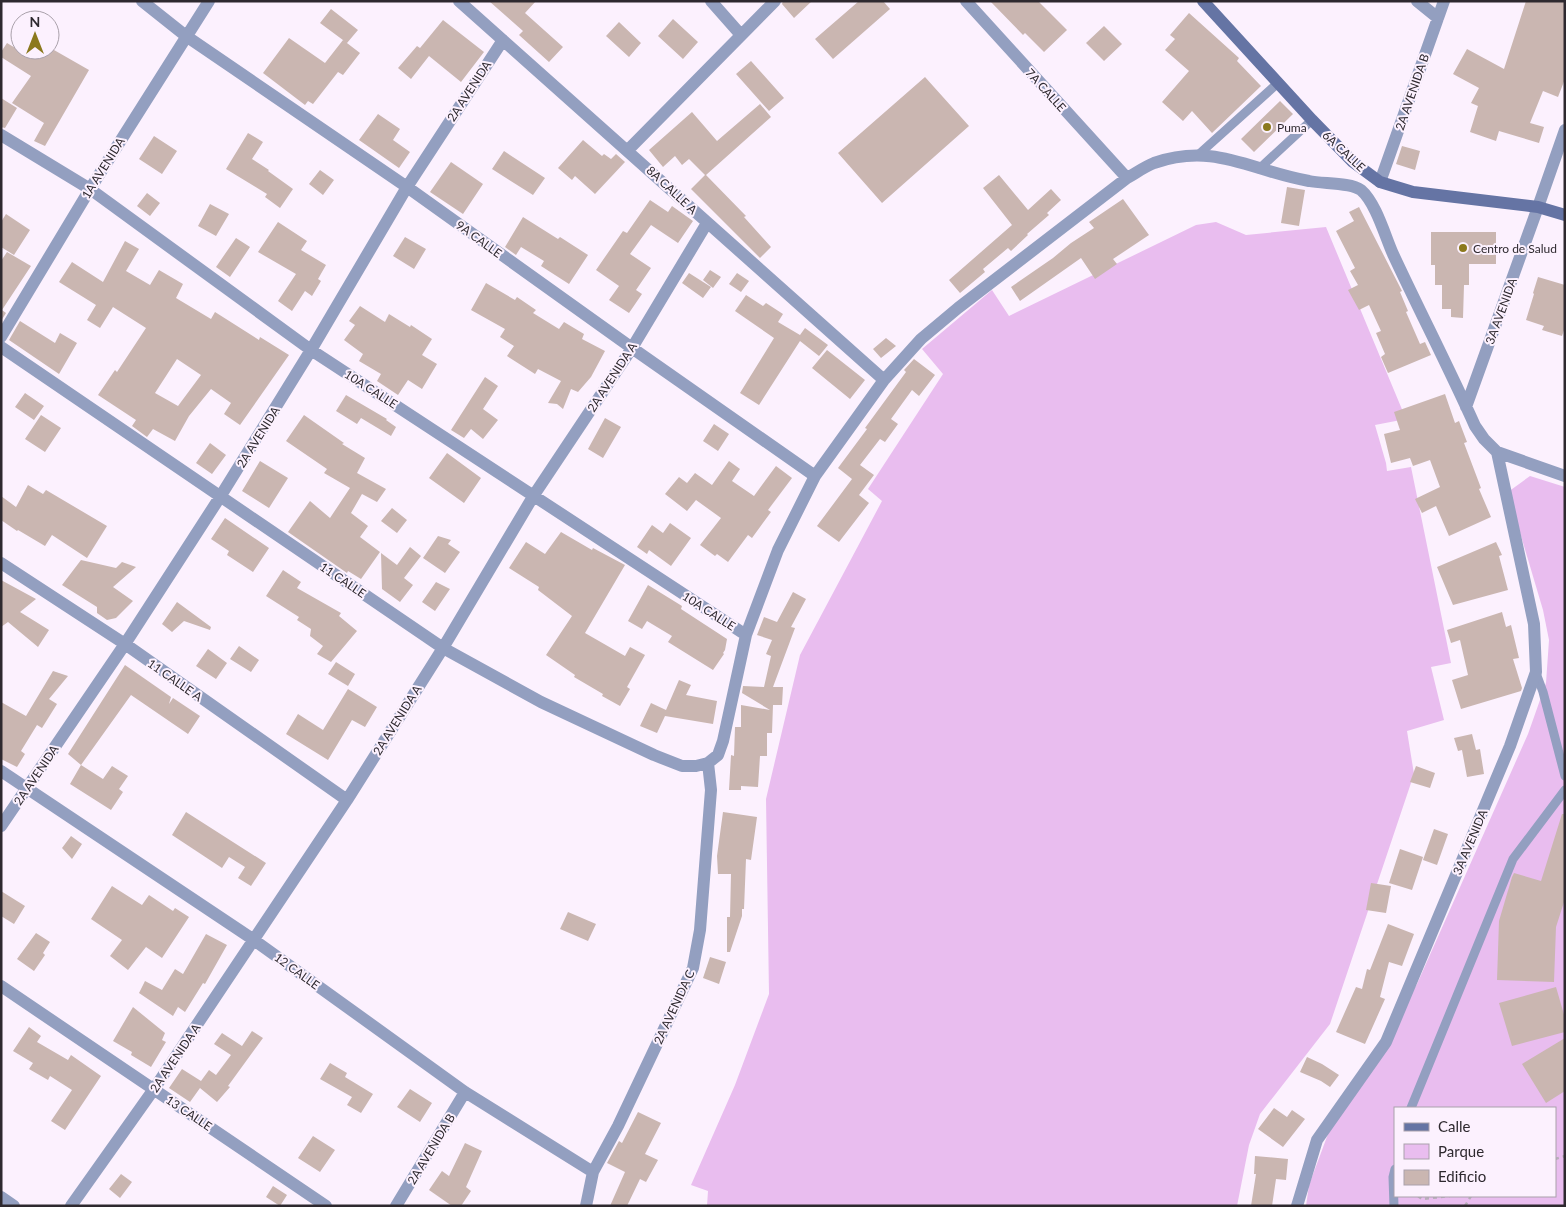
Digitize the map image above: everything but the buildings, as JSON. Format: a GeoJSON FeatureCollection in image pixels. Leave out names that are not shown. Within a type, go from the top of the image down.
{"type":"FeatureCollection","features":[{"type":"Feature","properties":{"kind":"main road","name":"6A CALLE"},"geometry":{"type":"LineString","coordinates":[[1204,1],[1312,120],[1353,162],[1380,182],[1413,192],[1538,207],[1565,215]]}},
{"type":"Feature","properties":{"kind":"street","name":"9A CALLE"},"geometry":{"type":"LineString","coordinates":[[142,1],[186,36],[407,187],[815,476]]}},
{"type":"Feature","properties":{"kind":"street","name":"1A AVENIDA"},"geometry":{"type":"LineString","coordinates":[[1,337],[90,189],[209,1]]}},
{"type":"Feature","properties":{"kind":"street","name":"8A CALLE A"},"geometry":{"type":"LineString","coordinates":[[459,1],[884,380]]}},
{"type":"Feature","properties":{"kind":"street"},"geometry":{"type":"LineString","coordinates":[[712,1],[741,35]]}},
{"type":"Feature","properties":{"kind":"street"},"geometry":{"type":"LineString","coordinates":[[628,150],[775,1]]}},
{"type":"Feature","properties":{"kind":"street","name":"7A CALLE"},"geometry":{"type":"LineString","coordinates":[[966,1],[1127,178]]}},
{"type":"Feature","properties":{"kind":"street"},"geometry":{"type":"LineString","coordinates":[[1417,1],[1438,18]]}},
{"type":"Feature","properties":{"kind":"street","name":"2A AVENIDA B"},"geometry":{"type":"LineString","coordinates":[[1380,182],[1444,1]]}},
{"type":"Feature","properties":{"kind":"street","name":"2A AVENIDA"},"geometry":{"type":"LineString","coordinates":[[1,826],[125,644],[220,497],[311,350],[407,187],[503,40]]}},
{"type":"Feature","properties":{"kind":"street","name":"3A AVENIDA"},"geometry":{"type":"LineString","coordinates":[[1466,407],[1565,130]]}},
{"type":"Feature","properties":{"kind":"street","name":"10A CALLE"},"geometry":{"type":"LineString","coordinates":[[1,135],[90,189],[311,350],[746,635]]}},
{"type":"Feature","properties":{"kind":"street"},"geometry":{"type":"LineString","coordinates":[[708,763],[718,755],[724,741],[746,635],[778,550],[815,476],[884,380],[921,339],[958,308],[1127,178],[1152,164],[1173,158],[1198,155],[1225,158],[1307,181],[1350,186],[1360,190],[1376,214],[1392,252],[1475,426],[1484,439],[1497,452],[1565,476]]}},
{"type":"Feature","properties":{"kind":"street","name":"2A AVENIDA A"},"geometry":{"type":"LineString","coordinates":[[70,1206],[154,1089],[347,800],[443,648],[534,495],[632,348],[707,223]]}},
{"type":"Feature","properties":{"kind":"street","name":"11 CALLE"},"geometry":{"type":"LineString","coordinates":[[1,347],[443,648],[541,702],[654,754],[682,766],[696,766],[708,763]]}},
{"type":"Feature","properties":{"kind":"street","name":"3A AVENIDA"},"geometry":{"type":"LineString","coordinates":[[1297,1206],[1316,1140],[1386,1042],[1510,746],[1536,672],[1534,624],[1497,452]]}},
{"type":"Feature","properties":{"kind":"street","name":"11 CALLE A"},"geometry":{"type":"LineString","coordinates":[[1,563],[125,644],[347,800]]}},
{"type":"Feature","properties":{"kind":"street","name":"2A AVENIDA C"},"geometry":{"type":"LineString","coordinates":[[586,1206],[593,1172],[618,1126],[693,968],[700,930],[710,790],[708,763]]}},
{"type":"Feature","properties":{"kind":"street","name":"12 CALLE"},"geometry":{"type":"LineString","coordinates":[[1,770],[254,940],[465,1092],[593,1172]]}},
{"type":"Feature","properties":{"kind":"street","name":"13 CALLE"},"geometry":{"type":"LineString","coordinates":[[1,986],[326,1206]]}},
{"type":"Feature","properties":{"kind":"street","name":"2A AVENIDA B"},"geometry":{"type":"LineString","coordinates":[[396,1206],[465,1092]]}},
{"type":"Feature","properties":{"kind":"street"},"geometry":{"type":"LineString","coordinates":[[1,1197],[14,1206]]}},
{"type":"Feature","properties":{"kind":"lane"},"geometry":{"type":"LineString","coordinates":[[1198,155],[1278,83]]}},
{"type":"Feature","properties":{"kind":"lane"},"geometry":{"type":"LineString","coordinates":[[1259,168],[1312,120]]}},
{"type":"Feature","properties":{"kind":"lane"},"geometry":{"type":"LineString","coordinates":[[1536,672],[1565,776]]}},
{"type":"Feature","properties":{"kind":"lane"},"geometry":{"type":"LineString","coordinates":[[1411,1107],[1513,859],[1565,790]]}},
{"type":"Feature","properties":{"kind":"lane"},"geometry":{"type":"LineString","coordinates":[[1394,1173],[1394,1206]]}},
{"type":"Feature","properties":{"kind":"path"},"geometry":{"type":"LineString","coordinates":[[1419,1197],[1422,1199],[1441,1197]]}},
{"type":"Feature","properties":{"kind":"green space"},"geometry":{"type":"Polygon","coordinates":[[[1216,222],[1246,235],[1326,227],[1406,419],[1375,425],[1387,471],[1411,467],[1451,663],[1431,667],[1444,720],[1407,731],[1414,774],[1330,1024],[1260,1114],[1249,1145],[1237,1206],[707,1206],[708,1191],[691,1185],[735,1085],[769,994],[766,799],[800,655],[882,501],[868,489],[943,374],[922,349],[992,290],[1009,316],[1196,225],[1216,222]]]}},
{"type":"Feature","properties":{"kind":"green space"},"geometry":{"type":"Polygon","coordinates":[[[1530,476],[1565,487],[1565,1206],[1306,1206],[1309,1185],[1328,1134],[1417,984],[1528,734],[1546,683],[1549,640],[1543,610],[1508,492],[1530,476]]]}},
{"type":"Feature","properties":{"kind":"place","name":"Puma"},"geometry":{"type":"Point","coordinates":[1267,127]}},
{"type":"Feature","properties":{"kind":"place","name":"Centro de Salud"},"geometry":{"type":"Point","coordinates":[1463,248]}}]}
